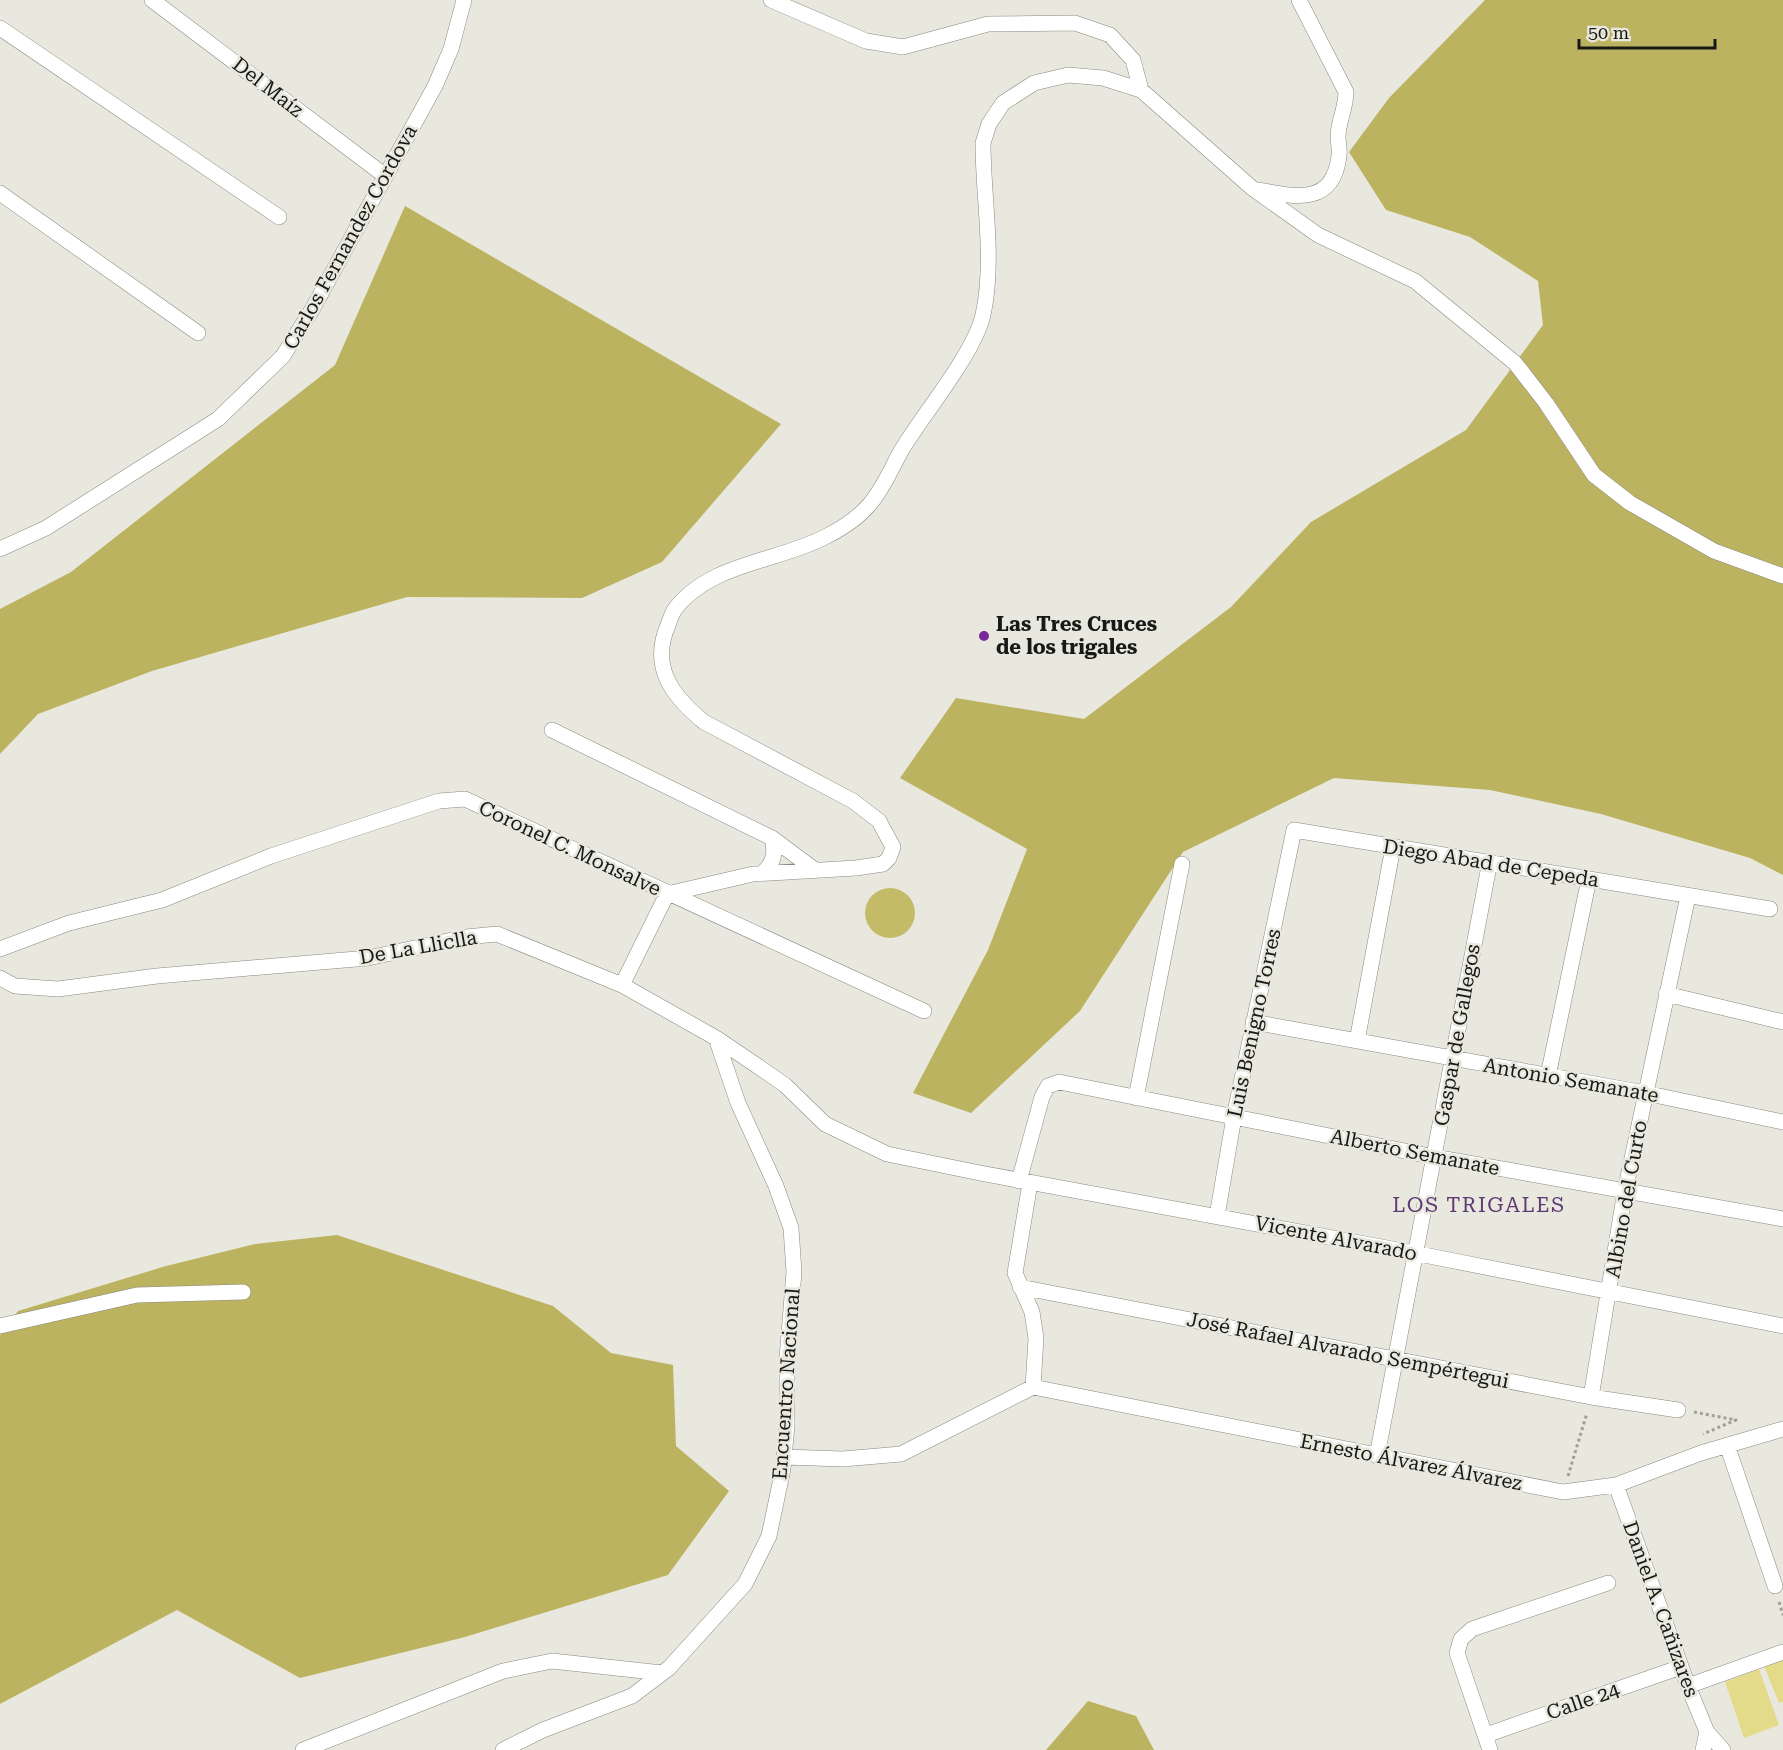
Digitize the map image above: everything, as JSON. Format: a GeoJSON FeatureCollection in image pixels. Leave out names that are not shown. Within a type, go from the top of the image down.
{"type":"FeatureCollection","features":[{"type":"Feature","properties":{"kind":"street","name":"Del Maíz"},"geometry":{"type":"LineString","coordinates":[[152,0],[384,175]]}},
{"type":"Feature","properties":{"kind":"street","name":"Carlos Fernandez Cordova"},"geometry":{"type":"LineString","coordinates":[[0,549],[46,528],[218,418],[283,356],[313,308],[384,175],[435,86],[451,49],[464,0]]}},
{"type":"Feature","properties":{"kind":"street"},"geometry":{"type":"LineString","coordinates":[[771,0],[866,41],[903,47],[988,24],[1074,23],[1110,35],[1133,60],[1141,90]]}},
{"type":"Feature","properties":{"kind":"street"},"geometry":{"type":"LineString","coordinates":[[1252,188],[1297,198],[1317,194],[1335,177],[1340,153],[1338,136],[1346,107],[1346,92],[1299,0]]}},
{"type":"Feature","properties":{"kind":"street"},"geometry":{"type":"LineString","coordinates":[[0,28],[279,217]]}},
{"type":"Feature","properties":{"kind":"street"},"geometry":{"type":"LineString","coordinates":[[622,985],[667,894],[723,879],[761,874],[856,868],[882,864],[889,858],[892,847],[889,836],[879,821],[853,801],[704,722],[684,706],[670,688],[663,669],[661,642],[675,609],[708,580],[824,538],[868,507],[887,480],[900,452],[969,348],[982,317],[988,279],[983,143],[989,124],[1002,103],[1034,83],[1068,75],[1103,78],[1141,90],[1252,188],[1318,235],[1414,281],[1515,363],[1546,403],[1594,476],[1630,503],[1714,551],[1783,576]]}},
{"type":"Feature","properties":{"kind":"street"},"geometry":{"type":"LineString","coordinates":[[0,193],[198,333]]}},
{"type":"Feature","properties":{"kind":"street"},"geometry":{"type":"LineString","coordinates":[[552,730],[772,838],[814,870]]}},
{"type":"Feature","properties":{"kind":"street","name":"Coronel C. Monsalve"},"geometry":{"type":"LineString","coordinates":[[0,949],[69,923],[162,900],[304,845],[440,801],[465,799],[924,1011]]}},
{"type":"Feature","properties":{"kind":"street","name":"Diego Abad de Cepeda"},"geometry":{"type":"LineString","coordinates":[[1294,830],[1770,909]]}},
{"type":"Feature","properties":{"kind":"street","name":"Luis Benigno Torres"},"geometry":{"type":"LineString","coordinates":[[1217,1216],[1234,1116],[1294,830]]}},
{"type":"Feature","properties":{"kind":"street"},"geometry":{"type":"LineString","coordinates":[[761,874],[770,866],[774,856],[772,838]]}},
{"type":"Feature","properties":{"kind":"street"},"geometry":{"type":"LineString","coordinates":[[1357,1041],[1393,847]]}},
{"type":"Feature","properties":{"kind":"street","name":"Gaspar de Gallegos"},"geometry":{"type":"LineString","coordinates":[[1377,1456],[1490,861]]}},
{"type":"Feature","properties":{"kind":"street"},"geometry":{"type":"LineString","coordinates":[[1136,1098],[1182,864]]}},
{"type":"Feature","properties":{"kind":"street"},"geometry":{"type":"LineString","coordinates":[[1548,1076],[1589,879]]}},
{"type":"Feature","properties":{"kind":"street","name":"Albino del Curto"},"geometry":{"type":"LineString","coordinates":[[1592,1397],[1625,1191],[1688,896]]}},
{"type":"Feature","properties":{"kind":"street","name":"De La Lliclla"},"geometry":{"type":"LineString","coordinates":[[0,978],[15,986],[58,989],[157,976],[368,958],[466,937],[497,934],[622,985],[716,1038],[785,1085],[825,1124],[887,1154]]}},
{"type":"Feature","properties":{"kind":"street"},"geometry":{"type":"LineString","coordinates":[[1666,994],[1783,1022]]}},
{"type":"Feature","properties":{"kind":"street","name":"Antonio Semanate"},"geometry":{"type":"LineString","coordinates":[[1253,1022],[1645,1093],[1783,1122]]}},
{"type":"Feature","properties":{"kind":"street","name":"Encuentro Nacional"},"geometry":{"type":"LineString","coordinates":[[503,1750],[543,1730],[632,1696],[662,1673],[745,1584],[769,1536],[784,1457],[787,1358],[794,1272],[791,1228],[776,1186],[738,1103],[716,1038]]}},
{"type":"Feature","properties":{"kind":"street","name":"Alberto Semanate"},"geometry":{"type":"LineString","coordinates":[[1025,1182],[1042,1097],[1048,1086],[1059,1082],[1435,1157],[1783,1219]]}},
{"type":"Feature","properties":{"kind":"street","name":"Vicente Alvarado"},"geometry":{"type":"LineString","coordinates":[[887,1154],[1025,1182],[1414,1253],[1783,1326]]}},
{"type":"Feature","properties":{"kind":"street"},"geometry":{"type":"LineString","coordinates":[[784,1457],[843,1459],[902,1454],[1033,1387],[1036,1338],[1032,1312],[1015,1273],[1025,1182]]}},
{"type":"Feature","properties":{"kind":"street","name":"José Rafael Alvarado Sempértegui"},"geometry":{"type":"LineString","coordinates":[[1020,1287],[1592,1397],[1678,1410]]}},
{"type":"Feature","properties":{"kind":"street"},"geometry":{"type":"LineString","coordinates":[[0,1326],[137,1295],[243,1292]]}},
{"type":"Feature","properties":{"kind":"street","name":"Ernesto Álvarez Álvarez"},"geometry":{"type":"LineString","coordinates":[[1033,1387],[1563,1492],[1616,1485],[1727,1445],[1783,1429]]}},
{"type":"Feature","properties":{"kind":"street"},"geometry":{"type":"LineString","coordinates":[[1727,1445],[1775,1586]]}},
{"type":"Feature","properties":{"kind":"street","name":"Daniel A. Cañizares"},"geometry":{"type":"LineString","coordinates":[[1616,1485],[1688,1686],[1707,1732],[1723,1750]]}},
{"type":"Feature","properties":{"kind":"street"},"geometry":{"type":"LineString","coordinates":[[1488,1743],[1457,1653],[1461,1639],[1472,1629],[1608,1583]]}},
{"type":"Feature","properties":{"kind":"street"},"geometry":{"type":"LineString","coordinates":[[1688,1686],[1783,1652]]}},
{"type":"Feature","properties":{"kind":"street"},"geometry":{"type":"LineString","coordinates":[[303,1750],[503,1671],[552,1661],[662,1673]]}},
{"type":"Feature","properties":{"kind":"street","name":"Calle 24"},"geometry":{"type":"LineString","coordinates":[[1488,1743],[1681,1666]]}},
{"type":"Feature","properties":{"kind":"street"},"geometry":{"type":"LineString","coordinates":[[1703,1750],[1707,1732]]}},
{"type":"Feature","properties":{"kind":"path"},"geometry":{"type":"LineString","coordinates":[[1563,1492],[1592,1397]]}},
{"type":"Feature","properties":{"kind":"path"},"geometry":{"type":"LineString","coordinates":[[1678,1410],[1736,1420],[1700,1435]]}},
{"type":"Feature","properties":{"kind":"shaded area"},"geometry":{"type":"Polygon","coordinates":[[[1485,0],[1783,0],[1783,875],[1750,858],[1601,814],[1490,790],[1334,778],[1183,852],[1080,1011],[971,1113],[913,1093],[988,950],[1027,849],[900,778],[956,698],[1084,719],[1231,607],[1311,522],[1466,430],[1543,325],[1538,281],[1470,237],[1386,210],[1349,152],[1389,98],[1485,0]]]}},
{"type":"Feature","properties":{"kind":"shaded area"},"geometry":{"type":"Polygon","coordinates":[[[405,206],[781,424],[662,562],[582,598],[407,597],[152,671],[38,714],[0,754],[0,609],[71,572],[335,365],[405,206]]]}},
{"type":"Feature","properties":{"kind":"shaded area"},"geometry":{"type":"Polygon","coordinates":[[[890,888],[908,895],[915,913],[908,931],[890,938],[872,931],[865,913],[872,895],[890,888]]]}},
{"type":"Feature","properties":{"kind":"shaded area"},"geometry":{"type":"Polygon","coordinates":[[[337,1235],[553,1306],[611,1353],[673,1365],[676,1446],[729,1491],[668,1575],[465,1637],[300,1678],[177,1610],[0,1704],[0,1335],[18,1311],[166,1266],[255,1244],[337,1235]]]}},
{"type":"Feature","properties":{"kind":"shaded area"},"geometry":{"type":"Polygon","coordinates":[[[1783,1658],[1783,1702],[1779,1703],[1764,1666],[1783,1658]]]}},
{"type":"Feature","properties":{"kind":"shaded area"},"geometry":{"type":"Polygon","coordinates":[[[1759,1669],[1779,1725],[1744,1738],[1725,1682],[1759,1669]]]}},
{"type":"Feature","properties":{"kind":"shaded area"},"geometry":{"type":"Polygon","coordinates":[[[1088,1701],[1136,1716],[1154,1750],[1046,1750],[1088,1701]]]}},
{"type":"Feature","properties":{"kind":"place","name":"Las Tres Cruces de los trigales"},"geometry":{"type":"Point","coordinates":[984,636]}},
{"type":"Feature","properties":{"kind":"district","name":"LOS TRIGALES"},"geometry":{"type":"Point","coordinates":[1479,1205]}}]}
